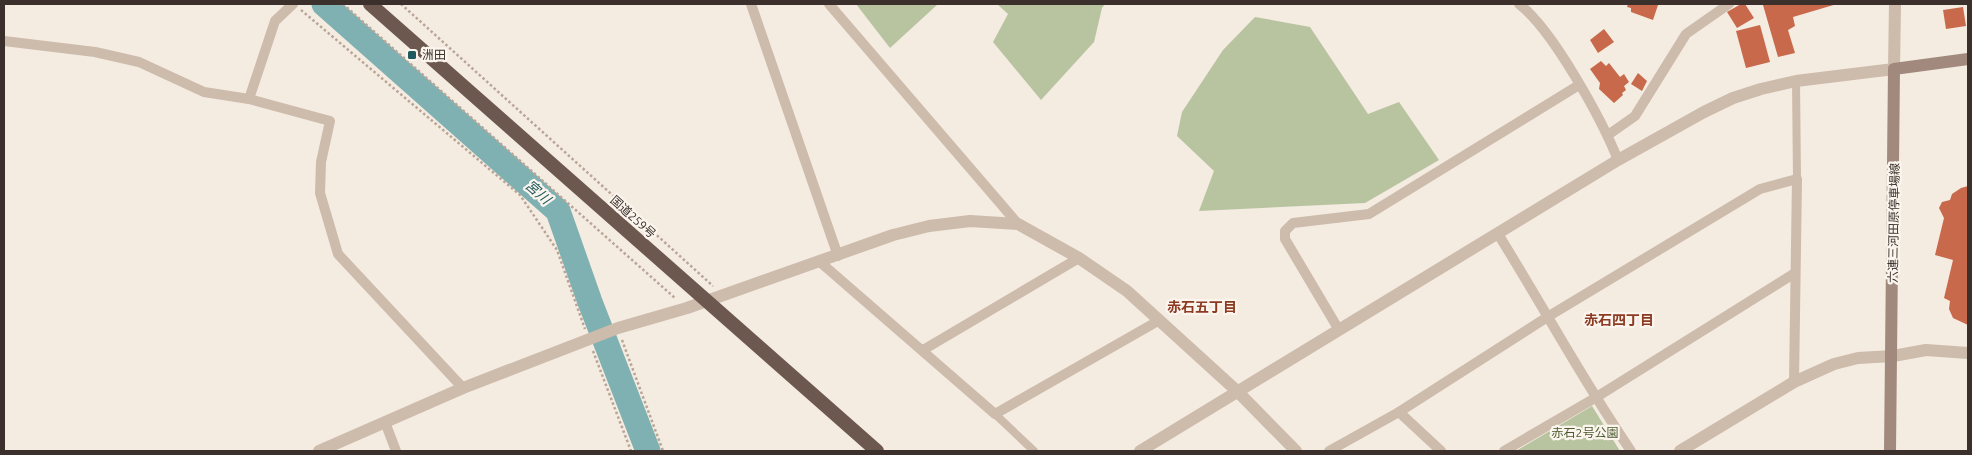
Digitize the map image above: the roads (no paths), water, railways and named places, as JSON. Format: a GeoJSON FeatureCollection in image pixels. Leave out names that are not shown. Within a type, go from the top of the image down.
{"type":"FeatureCollection","features":[{"type":"Feature","properties":{"kind":"highway","name":"国道259号"},"geometry":{"type":"LineString","coordinates":[[370,4],[705,302],[878,451]]}},
{"type":"Feature","properties":{"kind":"main road"},"geometry":{"type":"LineString","coordinates":[[1894,69],[1968,59]]}},
{"type":"Feature","properties":{"kind":"main road","name":"六連三河田原停車場線"},"geometry":{"type":"LineString","coordinates":[[1890,451],[1893,356],[1894,69]]}},
{"type":"Feature","properties":{"kind":"street"},"geometry":{"type":"LineString","coordinates":[[250,99],[275,21],[294,4]]}},
{"type":"Feature","properties":{"kind":"street"},"geometry":{"type":"LineString","coordinates":[[751,4],[838,256]]}},
{"type":"Feature","properties":{"kind":"street"},"geometry":{"type":"LineString","coordinates":[[829,4],[1018,224],[1079,258],[1127,291],[1238,392],[1296,451]]}},
{"type":"Feature","properties":{"kind":"street"},"geometry":{"type":"LineString","coordinates":[[1608,135],[1635,116],[1686,34],[1729,4]]}},
{"type":"Feature","properties":{"kind":"street"},"geometry":{"type":"LineString","coordinates":[[1140,451],[1618,160],[1704,112],[1733,98],[1796,82],[1894,69],[1895,4]]}},
{"type":"Feature","properties":{"kind":"street"},"geometry":{"type":"LineString","coordinates":[[1525,5],[1546,33],[1579,85],[1608,135],[1618,160]]}},
{"type":"Feature","properties":{"kind":"street"},"geometry":{"type":"LineString","coordinates":[[4,41],[95,52],[139,62],[204,92],[250,99],[330,121],[321,162],[320,193],[338,254],[463,388]]}},
{"type":"Feature","properties":{"kind":"street"},"geometry":{"type":"LineString","coordinates":[[1794,382],[1797,179],[1796,82]]}},
{"type":"Feature","properties":{"kind":"street"},"geometry":{"type":"LineString","coordinates":[[1340,330],[1285,239],[1285,230],[1293,224],[1369,214],[1579,85]]}},
{"type":"Feature","properties":{"kind":"street"},"geometry":{"type":"LineString","coordinates":[[1329,451],[1399,412],[1549,316],[1760,189],[1797,179]]}},
{"type":"Feature","properties":{"kind":"street"},"geometry":{"type":"LineString","coordinates":[[319,451],[463,388],[591,338],[705,302],[894,235],[929,226],[970,221],[1018,224]]}},
{"type":"Feature","properties":{"kind":"street"},"geometry":{"type":"LineString","coordinates":[[1498,234],[1549,316],[1595,398],[1631,451]]}},
{"type":"Feature","properties":{"kind":"street"},"geometry":{"type":"LineString","coordinates":[[923,350],[1079,258]]}},
{"type":"Feature","properties":{"kind":"street"},"geometry":{"type":"LineString","coordinates":[[820,262],[923,350],[1034,451]]}},
{"type":"Feature","properties":{"kind":"street"},"geometry":{"type":"LineString","coordinates":[[1504,451],[1595,398],[1795,273]]}},
{"type":"Feature","properties":{"kind":"street"},"geometry":{"type":"LineString","coordinates":[[995,414],[1158,321]]}},
{"type":"Feature","properties":{"kind":"street"},"geometry":{"type":"LineString","coordinates":[[1680,451],[1794,382],[1850,360],[1893,356],[1926,350],[1968,353]]}},
{"type":"Feature","properties":{"kind":"street"},"geometry":{"type":"LineString","coordinates":[[1399,412],[1441,451]]}},
{"type":"Feature","properties":{"kind":"street"},"geometry":{"type":"LineString","coordinates":[[385,422],[396,451]]}},
{"type":"Feature","properties":{"kind":"waterway","name":"宮川"},"geometry":{"type":"LineString","coordinates":[[324,4],[558,211],[590,302],[648,451]]}},
{"type":"Feature","properties":{"kind":"place","name":"洲田"},"geometry":{"type":"Point","coordinates":[412,55]}},
{"type":"Feature","properties":{"kind":"district","name":"赤石五丁目"},"geometry":{"type":"Point","coordinates":[1202,307]}},
{"type":"Feature","properties":{"kind":"district","name":"赤石四丁目"},"geometry":{"type":"Point","coordinates":[1619,320]}},
{"type":"Feature","properties":{"kind":"park label","name":"赤石2号公園"},"geometry":{"type":"Point","coordinates":[1585,433]}}]}
